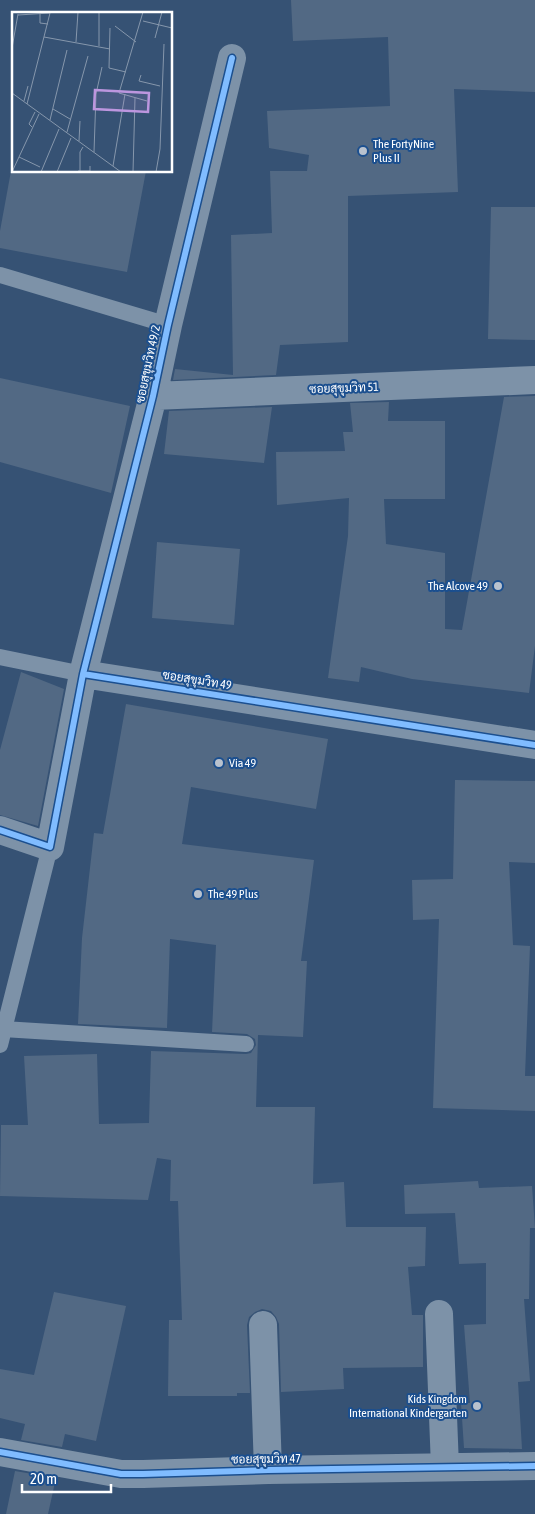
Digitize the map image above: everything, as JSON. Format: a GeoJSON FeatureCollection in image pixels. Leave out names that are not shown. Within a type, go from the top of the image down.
{"type":"FeatureCollection","features":[{"type":"Feature","properties":{"kind":"street","name":"ซอยสุขุมวิท 49/2"},"geometry":{"type":"LineString","coordinates":[[83,674],[153,396],[168,324],[232,58]]}},
{"type":"Feature","properties":{"kind":"street","name":"ซอยสุขุมวิท 51"},"geometry":{"type":"LineString","coordinates":[[153,396],[535,380]]}},
{"type":"Feature","properties":{"kind":"street","name":"ซอยสุขุมวิท 49"},"geometry":{"type":"LineString","coordinates":[[83,674],[535,745]]}},
{"type":"Feature","properties":{"kind":"street"},"geometry":{"type":"LineString","coordinates":[[0,830],[50,847],[83,674]]}},
{"type":"Feature","properties":{"kind":"street"},"geometry":{"type":"LineString","coordinates":[[440,1314],[444,1467]]}},
{"type":"Feature","properties":{"kind":"street"},"geometry":{"type":"LineString","coordinates":[[263,1325],[268,1470]]}},
{"type":"Feature","properties":{"kind":"street","name":"ซอยสุขุมวิท 47"},"geometry":{"type":"LineString","coordinates":[[0,1452],[121,1474],[535,1466]]}},
{"type":"Feature","properties":{"kind":"lane"},"geometry":{"type":"LineString","coordinates":[[0,275],[168,324]]}},
{"type":"Feature","properties":{"kind":"lane"},"geometry":{"type":"LineString","coordinates":[[0,657],[83,674]]}},
{"type":"Feature","properties":{"kind":"lane"},"geometry":{"type":"LineString","coordinates":[[50,847],[2,1037],[246,1044]]}},
{"type":"Feature","properties":{"kind":"building"},"geometry":{"type":"Polygon","coordinates":[[[291,0],[535,0],[535,92],[454,89],[458,192],[348,196],[348,342],[280,345],[276,375],[173,380],[175,369],[233,375],[231,235],[272,233],[270,171],[307,171],[309,155],[269,148],[267,111],[390,106],[388,37],[293,41],[291,0]]]}},
{"type":"Feature","properties":{"kind":"building"},"geometry":{"type":"Polygon","coordinates":[[[11,171],[146,172],[127,272],[0,248],[0,231],[11,171]]]}},
{"type":"Feature","properties":{"kind":"building"},"geometry":{"type":"Polygon","coordinates":[[[491,207],[535,207],[535,340],[488,339],[491,207]]]}},
{"type":"Feature","properties":{"kind":"building"},"geometry":{"type":"Polygon","coordinates":[[[0,378],[130,406],[111,493],[0,462],[0,378]]]}},
{"type":"Feature","properties":{"kind":"building"},"geometry":{"type":"Polygon","coordinates":[[[535,396],[535,646],[529,693],[412,679],[361,667],[359,682],[328,678],[348,536],[349,498],[277,505],[276,452],[345,451],[343,432],[353,432],[350,403],[389,402],[388,421],[445,421],[445,499],[384,499],[386,544],[445,553],[445,629],[462,630],[504,397],[535,396]]]}},
{"type":"Feature","properties":{"kind":"building"},"geometry":{"type":"Polygon","coordinates":[[[272,407],[264,463],[164,454],[169,411],[272,407]]]}},
{"type":"Feature","properties":{"kind":"building"},"geometry":{"type":"Polygon","coordinates":[[[157,542],[240,549],[234,625],[152,618],[157,542]]]}},
{"type":"Feature","properties":{"kind":"building"},"geometry":{"type":"Polygon","coordinates":[[[21,672],[64,689],[38,826],[0,815],[0,750],[21,672]]]}},
{"type":"Feature","properties":{"kind":"building"},"geometry":{"type":"Polygon","coordinates":[[[126,704],[328,739],[316,809],[191,787],[182,844],[314,860],[301,961],[307,961],[303,1037],[258,1035],[256,1107],[315,1107],[313,1184],[344,1182],[346,1227],[426,1227],[425,1266],[408,1267],[412,1315],[423,1315],[423,1367],[343,1368],[344,1389],[281,1392],[279,1324],[271,1311],[262,1309],[249,1317],[247,1325],[250,1393],[237,1393],[237,1396],[168,1396],[169,1320],[182,1320],[178,1201],[170,1201],[171,1160],[157,1158],[148,1200],[0,1196],[1,1125],[28,1125],[24,1056],[97,1054],[99,1124],[149,1123],[151,1051],[246,1054],[251,1053],[256,1045],[255,1039],[247,1034],[212,1032],[216,945],[170,939],[167,1028],[78,1024],[82,938],[94,833],[103,834],[126,704]]]}},
{"type":"Feature","properties":{"kind":"building"},"geometry":{"type":"Polygon","coordinates":[[[455,780],[535,781],[535,863],[509,862],[513,945],[530,946],[525,1076],[535,1076],[535,1111],[433,1108],[439,919],[413,920],[412,880],[453,879],[455,780]]]}},
{"type":"Feature","properties":{"kind":"building"},"geometry":{"type":"Polygon","coordinates":[[[478,1181],[479,1188],[532,1186],[535,1228],[530,1228],[529,1299],[524,1299],[530,1381],[518,1382],[522,1449],[464,1448],[461,1403],[470,1403],[464,1325],[486,1324],[486,1263],[459,1264],[455,1213],[405,1214],[404,1185],[478,1181]]]}},
{"type":"Feature","properties":{"kind":"building"},"geometry":{"type":"Polygon","coordinates":[[[54,1292],[126,1306],[96,1441],[65,1434],[62,1447],[21,1440],[25,1424],[0,1418],[0,1369],[34,1375],[54,1292]]]}},
{"type":"Feature","properties":{"kind":"building"},"geometry":{"type":"Polygon","coordinates":[[[15,1471],[56,1478],[48,1514],[6,1514],[15,1471]]]}},
{"type":"Feature","properties":{"kind":"cycle path"},"geometry":{"type":"LineString","coordinates":[[0,830],[50,847],[83,674],[153,396],[168,325],[232,58]]}},
{"type":"Feature","properties":{"kind":"cycle path"},"geometry":{"type":"LineString","coordinates":[[83,674],[535,745]]}},
{"type":"Feature","properties":{"kind":"cycle path"},"geometry":{"type":"LineString","coordinates":[[0,1452],[121,1474],[535,1466]]}},
{"type":"Feature","properties":{"kind":"place","name":"The FortyNine Plus II"},"geometry":{"type":"Point","coordinates":[363,151]}},
{"type":"Feature","properties":{"kind":"place","name":"The Alcove 49"},"geometry":{"type":"Point","coordinates":[498,586]}},
{"type":"Feature","properties":{"kind":"place","name":"Via 49"},"geometry":{"type":"Point","coordinates":[219,763]}},
{"type":"Feature","properties":{"kind":"place","name":"The 49 Plus"},"geometry":{"type":"Point","coordinates":[198,894]}},
{"type":"Feature","properties":{"kind":"place","name":"Kids Kingdom International Kindergarten"},"geometry":{"type":"Point","coordinates":[477,1406]}}]}
